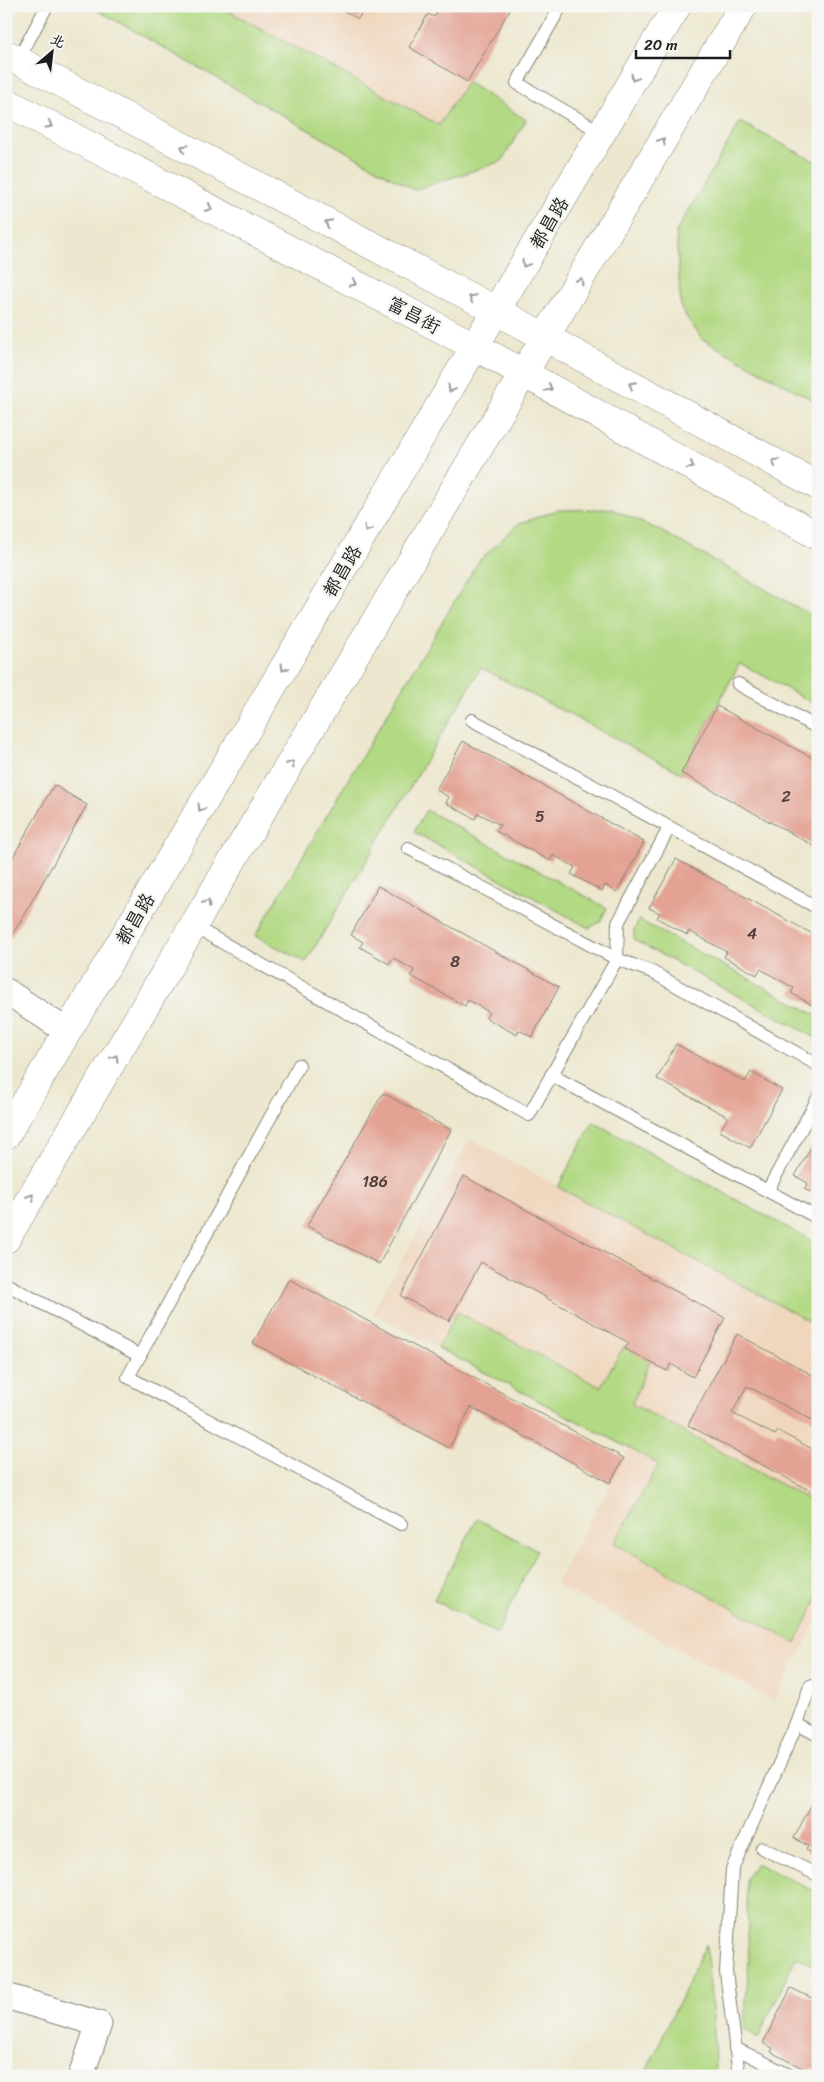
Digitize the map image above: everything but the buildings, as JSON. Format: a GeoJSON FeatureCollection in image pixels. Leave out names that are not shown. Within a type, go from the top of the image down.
{"type":"FeatureCollection","features":[{"type":"Feature","properties":{"kind":"main road","name":"都昌路"},"geometry":{"type":"LineString","coordinates":[[6,1135],[677,6]]}},
{"type":"Feature","properties":{"kind":"main road"},"geometry":{"type":"LineString","coordinates":[[6,1239],[743,6]]}},
{"type":"Feature","properties":{"kind":"main road"},"geometry":{"type":"LineString","coordinates":[[12,57],[497,311],[818,486]]}},
{"type":"Feature","properties":{"kind":"main road","name":"富昌街"},"geometry":{"type":"LineString","coordinates":[[6,102],[476,347],[818,536]]}},
{"type":"Feature","properties":{"kind":"street"},"geometry":{"type":"LineString","coordinates":[[6,991],[68,1032]]}},
{"type":"Feature","properties":{"kind":"street"},"geometry":{"type":"LineString","coordinates":[[6,1996],[99,2024],[81,2076]]}},
{"type":"Feature","properties":{"kind":"lane"},"geometry":{"type":"LineString","coordinates":[[12,57],[47,6]]}},
{"type":"Feature","properties":{"kind":"lane"},"geometry":{"type":"LineString","coordinates":[[561,6],[517,83],[602,133]]}},
{"type":"Feature","properties":{"kind":"lane"},"geometry":{"type":"LineString","coordinates":[[738,684],[818,728]]}},
{"type":"Feature","properties":{"kind":"lane"},"geometry":{"type":"LineString","coordinates":[[472,720],[818,908]]}},
{"type":"Feature","properties":{"kind":"lane"},"geometry":{"type":"LineString","coordinates":[[193,926],[529,1115],[616,959],[618,923],[669,828]]}},
{"type":"Feature","properties":{"kind":"lane"},"geometry":{"type":"LineString","coordinates":[[408,848],[616,959],[652,972],[818,1065]]}},
{"type":"Feature","properties":{"kind":"lane"},"geometry":{"type":"LineString","coordinates":[[299,1065],[128,1377],[401,1524]]}},
{"type":"Feature","properties":{"kind":"lane"},"geometry":{"type":"LineString","coordinates":[[552,1075],[818,1218]]}},
{"type":"Feature","properties":{"kind":"lane"},"geometry":{"type":"LineString","coordinates":[[768,1190],[818,1098]]}},
{"type":"Feature","properties":{"kind":"lane"},"geometry":{"type":"LineString","coordinates":[[6,1284],[140,1356]]}},
{"type":"Feature","properties":{"kind":"lane"},"geometry":{"type":"LineString","coordinates":[[738,2076],[726,1972],[732,1869],[814,1688]]}},
{"type":"Feature","properties":{"kind":"lane"},"geometry":{"type":"LineString","coordinates":[[797,1724],[818,1735]]}},
{"type":"Feature","properties":{"kind":"lane"},"geometry":{"type":"LineString","coordinates":[[762,1848],[818,1876]]}},
{"type":"Feature","properties":{"kind":"lane"},"geometry":{"type":"LineString","coordinates":[[735,2048],[791,2076]]}},
{"type":"Feature","properties":{"kind":"shaded area"},"geometry":{"type":"Polygon","coordinates":[[[219,6],[512,6],[439,125],[219,6]]]}},
{"type":"Feature","properties":{"kind":"shaded area"},"geometry":{"type":"Polygon","coordinates":[[[470,1139],[818,1326],[818,1620],[774,1700],[556,1584],[629,1449],[372,1313],[470,1139]]]}},
{"type":"Feature","properties":{"kind":"green space"},"geometry":{"type":"Polygon","coordinates":[[[90,6],[219,6],[439,125],[467,82],[526,120],[502,161],[414,190],[90,6]]]}},
{"type":"Feature","properties":{"kind":"green space"},"geometry":{"type":"Polygon","coordinates":[[[740,122],[818,163],[818,403],[702,339],[681,309],[676,232],[740,122]]]}},
{"type":"Feature","properties":{"kind":"green space"},"geometry":{"type":"Polygon","coordinates":[[[612,509],[659,530],[818,619],[818,706],[740,663],[681,773],[481,668],[306,962],[255,936],[478,562],[518,524],[558,510],[612,509]]]}},
{"type":"Feature","properties":{"kind":"green space"},"geometry":{"type":"Polygon","coordinates":[[[426,810],[607,908],[600,922],[589,928],[414,832],[426,810]]]}},
{"type":"Feature","properties":{"kind":"green space"},"geometry":{"type":"Polygon","coordinates":[[[639,920],[818,1016],[818,1039],[634,940],[634,930],[639,920]]]}},
{"type":"Feature","properties":{"kind":"green space"},"geometry":{"type":"Polygon","coordinates":[[[593,1122],[818,1244],[818,1326],[558,1187],[593,1122]]]}},
{"type":"Feature","properties":{"kind":"green space"},"geometry":{"type":"Polygon","coordinates":[[[457,1312],[600,1387],[625,1345],[650,1360],[632,1404],[815,1503],[818,1499],[818,1597],[796,1643],[614,1543],[659,1464],[438,1348],[457,1312]]]}},
{"type":"Feature","properties":{"kind":"green space"},"geometry":{"type":"Polygon","coordinates":[[[477,1519],[537,1550],[497,1634],[434,1600],[477,1519]]]}},
{"type":"Feature","properties":{"kind":"green space"},"geometry":{"type":"Polygon","coordinates":[[[756,1863],[818,1893],[818,1968],[796,1957],[758,2038],[744,2029],[749,1960],[746,1879],[756,1863]]]}},
{"type":"Feature","properties":{"kind":"green space"},"geometry":{"type":"Polygon","coordinates":[[[706,1944],[714,2029],[715,2076],[644,2076],[706,1944]]]}}]}
